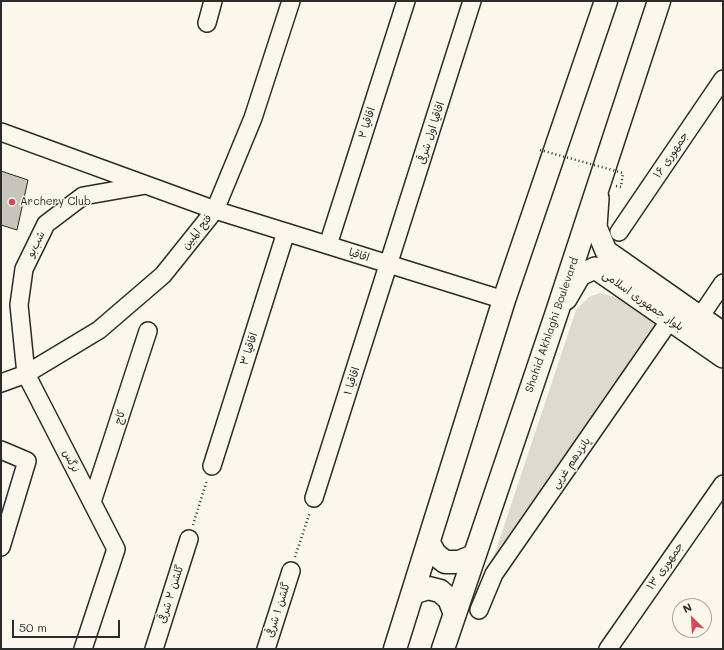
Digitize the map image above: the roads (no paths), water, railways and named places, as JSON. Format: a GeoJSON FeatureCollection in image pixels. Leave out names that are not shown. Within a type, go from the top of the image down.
{"type":"FeatureCollection","features":[{"type":"Feature","properties":{"kind":"main road"},"geometry":{"type":"LineString","coordinates":[[395,649],[504,300],[606,1]]}},
{"type":"Feature","properties":{"kind":"main road","name":"Shahid Akhlaghi Boulevard"},"geometry":{"type":"LineString","coordinates":[[443,649],[600,184],[659,1]]}},
{"type":"Feature","properties":{"kind":"main road"},"geometry":{"type":"LineString","coordinates":[[429,543],[435,554],[445,562],[459,562],[474,556]]}},
{"type":"Feature","properties":{"kind":"main road"},"geometry":{"type":"LineString","coordinates":[[413,593],[428,588],[440,591],[449,599],[455,614]]}},
{"type":"Feature","properties":{"kind":"street"},"geometry":{"type":"LineString","coordinates":[[207,23],[214,1]]}},
{"type":"Feature","properties":{"kind":"street","name":"فتح المبین"},"geometry":{"type":"LineString","coordinates":[[1,383],[26,374],[99,330],[163,275],[215,210],[253,118],[291,1]]}},
{"type":"Feature","properties":{"kind":"street","name":"اقاقیا ۲"},"geometry":{"type":"LineString","coordinates":[[328,245],[406,1]]}},
{"type":"Feature","properties":{"kind":"street","name":"اقاقیا اول شرقی"},"geometry":{"type":"LineString","coordinates":[[389,264],[472,1]]}},
{"type":"Feature","properties":{"kind":"street","name":"جمهوری ۱۶"},"geometry":{"type":"LineString","coordinates":[[619,232],[723,79]]}},
{"type":"Feature","properties":{"kind":"street","name":"اقاقیا"},"geometry":{"type":"LineString","coordinates":[[1,132],[215,210],[504,300]]}},
{"type":"Feature","properties":{"kind":"street"},"geometry":{"type":"LineString","coordinates":[[600,184],[596,227],[601,260]]}},
{"type":"Feature","properties":{"kind":"street","name":"شب‌بو"},"geometry":{"type":"LineString","coordinates":[[26,374],[19,305],[24,269],[46,224],[83,196],[146,185]]}},
{"type":"Feature","properties":{"kind":"street","name":"اقاقیا ۳"},"geometry":{"type":"LineString","coordinates":[[212,466],[286,232]]}},
{"type":"Feature","properties":{"kind":"street","name":"بلوار جمهوری اسلامی"},"geometry":{"type":"LineString","coordinates":[[556,315],[580,275],[601,260]]}},
{"type":"Feature","properties":{"kind":"street","name":"بلوار جمهوری اسلامی"},"geometry":{"type":"LineString","coordinates":[[601,260],[700,317],[723,333]]}},
{"type":"Feature","properties":{"kind":"street","name":"بلوار جمهوری اسلامی"},"geometry":{"type":"LineString","coordinates":[[601,260],[670,320],[723,357]]}},
{"type":"Feature","properties":{"kind":"street","name":"اقاقیا ۱"},"geometry":{"type":"LineString","coordinates":[[314,498],[389,264]]}},
{"type":"Feature","properties":{"kind":"street"},"geometry":{"type":"LineString","coordinates":[[700,317],[723,283]]}},
{"type":"Feature","properties":{"kind":"street","name":"پانزدهم غربی"},"geometry":{"type":"LineString","coordinates":[[480,610],[494,574],[670,320]]}},
{"type":"Feature","properties":{"kind":"street","name":"کاج"},"geometry":{"type":"LineString","coordinates":[[92,502],[148,331]]}},
{"type":"Feature","properties":{"kind":"street","name":"نرگس"},"geometry":{"type":"LineString","coordinates":[[26,374],[116,549],[83,649]]}},
{"type":"Feature","properties":{"kind":"street"},"geometry":{"type":"LineString","coordinates":[[1,450],[27,460],[1,547]]}},
{"type":"Feature","properties":{"kind":"street","name":"جمهوری ۱۳"},"geometry":{"type":"LineString","coordinates":[[608,649],[723,484]]}},
{"type":"Feature","properties":{"kind":"street","name":"گلشن ۲ شرقی"},"geometry":{"type":"LineString","coordinates":[[154,649],[189,539]]}},
{"type":"Feature","properties":{"kind":"street","name":"گلشن ۱ شرقی"},"geometry":{"type":"LineString","coordinates":[[266,649],[291,571]]}},
{"type":"Feature","properties":{"kind":"place","name":"Archery Club"},"geometry":{"type":"Point","coordinates":[12,202]}}]}
